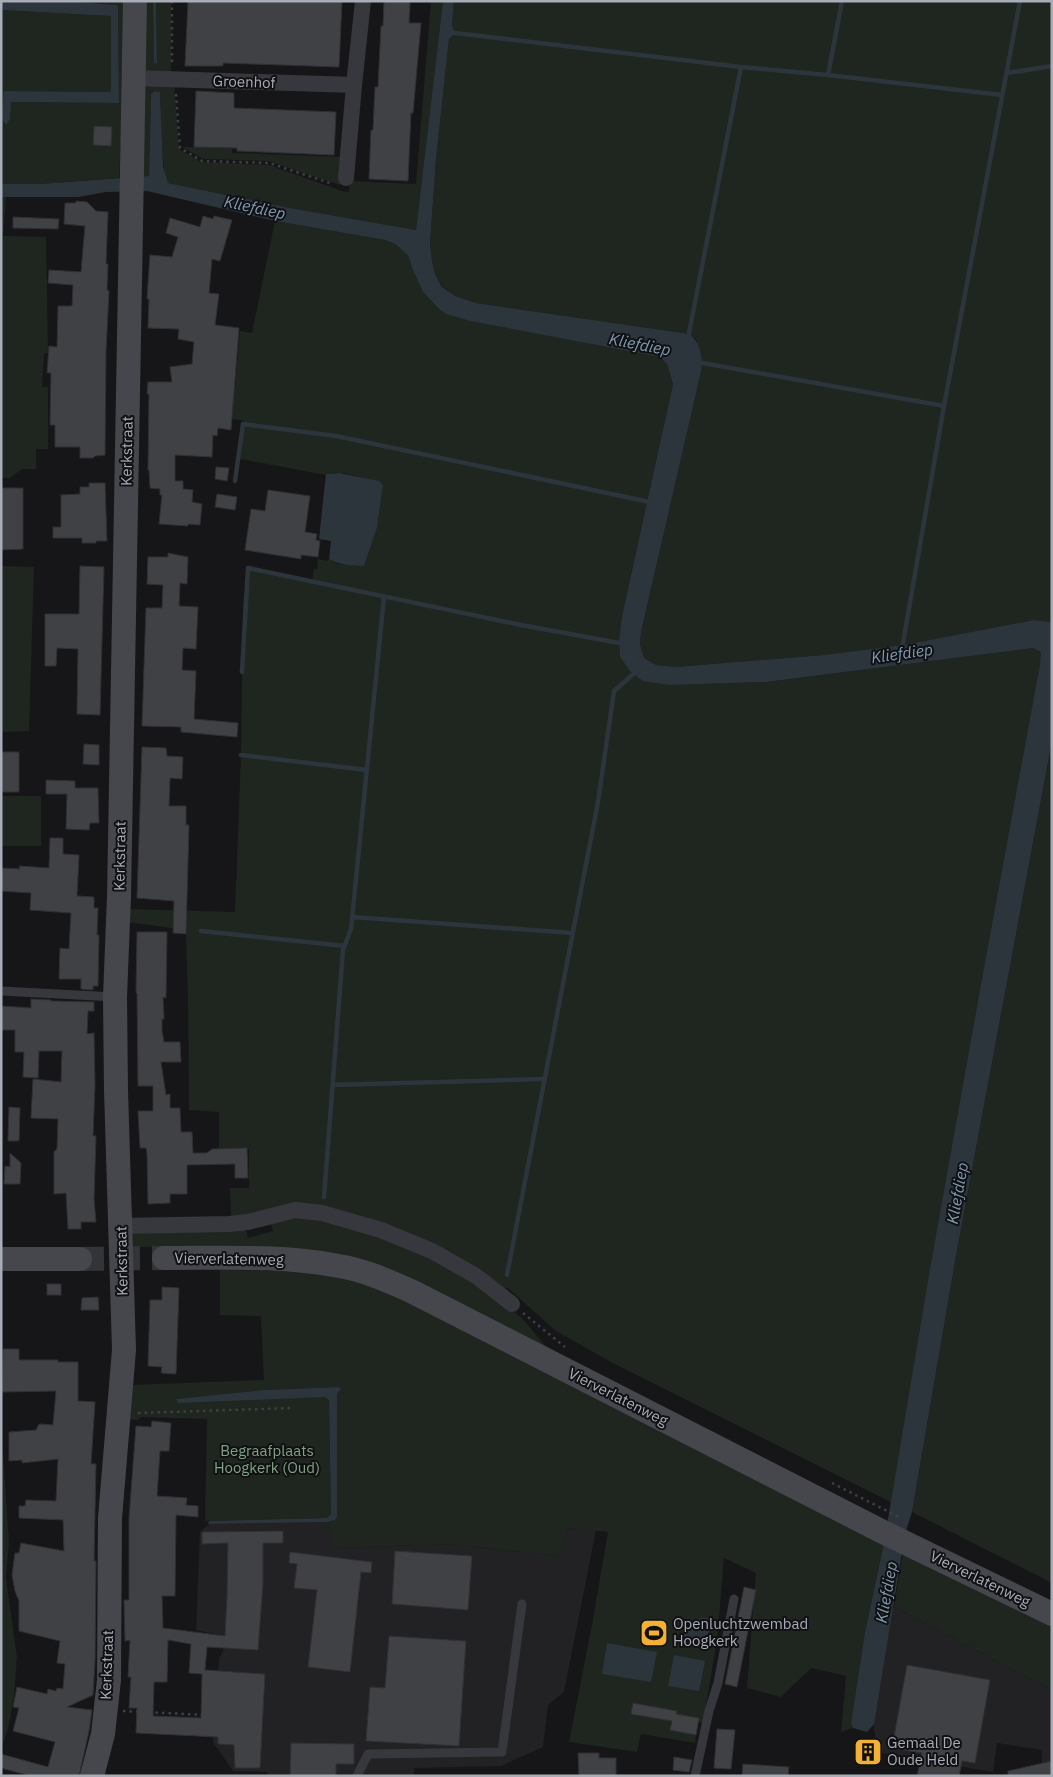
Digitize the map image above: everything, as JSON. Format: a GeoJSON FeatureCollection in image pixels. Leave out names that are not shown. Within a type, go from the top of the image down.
{"type":"FeatureCollection","features":[{"type":"Feature","properties":{"kind":"street","name":"Kerkstraat"},"geometry":{"type":"LineString","coordinates":[[92,1776],[103,1734],[109,1680],[110,1518],[124,1350],[115,997],[119,896],[135,1]]}},
{"type":"Feature","properties":{"kind":"street"},"geometry":{"type":"LineString","coordinates":[[346,178],[363,1]]}},
{"type":"Feature","properties":{"kind":"street","name":"Groenhof"},"geometry":{"type":"LineString","coordinates":[[134,78],[354,85]]}},
{"type":"Feature","properties":{"kind":"street"},"geometry":{"type":"LineString","coordinates":[[121,1226],[229,1224],[248,1222],[295,1210],[322,1213],[381,1230],[432,1251],[476,1276],[512,1304]]}},
{"type":"Feature","properties":{"kind":"street","name":"Vierverlatenweg"},"geometry":{"type":"LineString","coordinates":[[164,1258],[255,1257],[297,1260],[340,1266],[374,1275],[411,1291],[884,1521],[908,1544],[1052,1614]]}},
{"type":"Feature","properties":{"kind":"street"},"geometry":{"type":"LineString","coordinates":[[1,1260],[80,1259]]}},
{"type":"Feature","properties":{"kind":"lane"},"geometry":{"type":"LineString","coordinates":[[1,991],[115,997]]}},
{"type":"Feature","properties":{"kind":"lane"},"geometry":{"type":"LineString","coordinates":[[695,1776],[709,1711],[718,1683],[734,1599]]}},
{"type":"Feature","properties":{"kind":"lane"},"geometry":{"type":"LineString","coordinates":[[357,1776],[368,1754],[502,1752],[522,1604]]}},
{"type":"Feature","properties":{"kind":"path"},"geometry":{"type":"LineString","coordinates":[[172,1],[172,80],[175,84],[180,148],[202,161],[269,163],[345,189],[346,178]]}},
{"type":"Feature","properties":{"kind":"path"},"geometry":{"type":"LineString","coordinates":[[512,1304],[567,1349]]}},
{"type":"Feature","properties":{"kind":"path"},"geometry":{"type":"LineString","coordinates":[[119,1413],[293,1408]]}},
{"type":"Feature","properties":{"kind":"path"},"geometry":{"type":"LineString","coordinates":[[830,1482],[884,1521],[906,1520]]}},
{"type":"Feature","properties":{"kind":"path","name":"Kerkstraat"},"geometry":{"type":"LineString","coordinates":[[106,1710],[206,1715]]}},
{"type":"Feature","properties":{"kind":"shaded area"},"geometry":{"type":"Polygon","coordinates":[[[328,1522],[334,1548],[453,1544],[558,1556],[569,1528],[596,1530],[564,1692],[548,1705],[543,1747],[501,1766],[414,1768],[414,1776],[268,1776],[267,1772],[233,1771],[213,1742],[219,1660],[224,1648],[225,1636],[196,1630],[200,1532],[209,1524],[328,1522]]]}},
{"type":"Feature","properties":{"kind":"shaded area"},"geometry":{"type":"Polygon","coordinates":[[[894,1607],[1052,1690],[1052,1776],[1042,1776],[1042,1750],[997,1743],[993,1772],[877,1752],[867,1669],[894,1607]]]}},
{"type":"Feature","properties":{"kind":"green space"},"geometry":{"type":"Polygon","coordinates":[[[68,1],[124,1],[123,103],[119,178],[40,184],[1,184],[1,10],[111,16],[111,92],[4,91],[10,119],[10,102],[119,103],[118,6],[68,1]]]}},
{"type":"Feature","properties":{"kind":"green space"},"geometry":{"type":"Polygon","coordinates":[[[141,1],[153,1],[154,62],[157,63],[156,1],[171,1],[171,73],[149,73],[141,67],[141,1]]]}},
{"type":"Feature","properties":{"kind":"green space"},"geometry":{"type":"Polygon","coordinates":[[[431,1],[443,1],[416,230],[290,208],[168,183],[165,175],[160,93],[158,91],[151,94],[149,176],[143,177],[145,86],[174,84],[179,149],[201,162],[269,165],[349,192],[350,181],[416,184],[431,1]]]}},
{"type":"Feature","properties":{"kind":"green space"},"geometry":{"type":"Polygon","coordinates":[[[454,1],[1052,1],[1052,622],[1034,620],[903,645],[824,655],[676,667],[656,665],[644,658],[640,644],[641,632],[702,363],[696,339],[690,334],[476,303],[454,296],[443,287],[435,274],[430,243],[436,159],[449,39],[455,33],[452,25],[454,1]]]}},
{"type":"Feature","properties":{"kind":"green space"},"geometry":{"type":"Polygon","coordinates":[[[182,147],[232,148],[232,153],[343,157],[340,185],[268,161],[203,159],[182,147]]]}},
{"type":"Feature","properties":{"kind":"green space"},"geometry":{"type":"Polygon","coordinates":[[[1,197],[6,197],[3,236],[46,237],[48,353],[44,353],[42,387],[48,387],[48,449],[36,449],[36,469],[22,469],[10,478],[1,478],[1,197]]]}},
{"type":"Feature","properties":{"kind":"green space"},"geometry":{"type":"Polygon","coordinates":[[[275,221],[385,240],[395,244],[409,255],[413,270],[423,292],[438,308],[471,321],[660,357],[667,364],[673,384],[622,616],[619,640],[670,685],[766,682],[1033,648],[1041,652],[1041,665],[985,962],[891,1502],[611,1362],[556,1331],[508,1288],[502,1289],[343,1213],[231,1216],[230,1188],[249,1188],[249,1149],[219,1148],[219,1112],[189,1110],[186,930],[127,922],[127,909],[235,912],[241,755],[243,603],[248,568],[312,582],[314,569],[317,569],[318,559],[326,561],[329,559],[338,564],[364,566],[377,528],[383,485],[346,474],[332,473],[326,475],[240,459],[244,421],[232,419],[240,331],[252,333],[275,221]]]}},
{"type":"Feature","properties":{"kind":"green space"},"geometry":{"type":"Polygon","coordinates":[[[1,566],[34,567],[29,731],[1,732],[1,566]]]}},
{"type":"Feature","properties":{"kind":"green space"},"geometry":{"type":"Polygon","coordinates":[[[1052,741],[1052,1583],[912,1512],[957,1250],[1052,741]]]}},
{"type":"Feature","properties":{"kind":"green space"},"geometry":{"type":"Polygon","coordinates":[[[1,796],[41,796],[41,846],[1,846],[1,796]]]}},
{"type":"Feature","properties":{"kind":"green space"},"geometry":{"type":"Polygon","coordinates":[[[293,1216],[355,1227],[441,1261],[524,1320],[551,1353],[296,1248],[132,1247],[132,1231],[245,1227],[248,1238],[273,1231],[270,1220],[293,1216]]]}},
{"type":"Feature","properties":{"kind":"green space","name":"Begraafplaats Hoogkerk (Oud)"},"geometry":{"type":"Polygon","coordinates":[[[220,1270],[319,1271],[383,1287],[884,1543],[865,1632],[851,1723],[853,1728],[841,1732],[846,1676],[811,1668],[781,1697],[747,1688],[756,1573],[724,1558],[717,1640],[703,1723],[698,1722],[695,1743],[641,1734],[637,1752],[569,1742],[608,1532],[569,1528],[558,1556],[453,1544],[333,1548],[328,1522],[333,1521],[337,1517],[337,1394],[341,1389],[339,1387],[264,1390],[176,1399],[325,1397],[329,1400],[331,1514],[328,1518],[205,1521],[207,1419],[141,1417],[138,1420],[129,1419],[131,1385],[264,1380],[261,1316],[220,1315],[220,1270]]]}},
{"type":"Feature","properties":{"kind":"green space"},"geometry":{"type":"Polygon","coordinates":[[[1,1453],[3,1453],[9,1542],[6,1578],[17,1657],[14,1696],[8,1729],[1,1748],[1,1453]]]}},
{"type":"Feature","properties":{"kind":"green space"},"geometry":{"type":"Polygon","coordinates":[[[903,1552],[1052,1625],[1052,1690],[894,1607],[903,1552]]]}},
{"type":"Feature","properties":{"kind":"water"},"geometry":{"type":"Polygon","coordinates":[[[1,1],[68,1],[118,6],[119,103],[11,102],[10,119],[6,125],[1,118],[4,91],[111,92],[111,16],[1,10],[1,1]]]}},
{"type":"Feature","properties":{"kind":"water"},"geometry":{"type":"Polygon","coordinates":[[[153,1],[156,1],[157,63],[154,63],[153,1]]]}},
{"type":"Feature","properties":{"kind":"water","name":"Kliefdiep"},"geometry":{"type":"Polygon","coordinates":[[[443,1],[454,1],[452,25],[455,33],[449,39],[436,159],[430,243],[435,274],[442,287],[455,296],[476,303],[690,334],[697,342],[700,351],[701,371],[641,632],[640,644],[644,658],[656,665],[676,667],[824,655],[903,645],[1034,620],[1052,622],[1052,741],[957,1250],[912,1512],[905,1534],[874,1724],[867,1732],[853,1728],[851,1723],[865,1632],[884,1543],[929,1275],[1041,652],[1033,648],[766,682],[670,685],[643,681],[631,672],[620,657],[619,640],[622,616],[673,384],[667,364],[660,357],[470,321],[446,314],[423,292],[408,255],[395,244],[385,240],[275,221],[147,191],[106,192],[78,197],[1,197],[1,184],[40,184],[149,176],[151,94],[155,91],[160,92],[163,166],[168,183],[290,208],[416,230],[443,1]]]}},
{"type":"Feature","properties":{"kind":"water"},"geometry":{"type":"Polygon","coordinates":[[[339,473],[379,481],[383,485],[377,528],[364,566],[342,564],[329,559],[331,541],[319,539],[326,474],[339,473]]]}},
{"type":"Feature","properties":{"kind":"water"},"geometry":{"type":"Polygon","coordinates":[[[339,1387],[341,1389],[337,1394],[337,1517],[335,1520],[328,1522],[208,1524],[209,1521],[327,1518],[331,1514],[329,1400],[325,1397],[178,1403],[176,1399],[264,1390],[339,1387]]]}},
{"type":"Feature","properties":{"kind":"water"},"geometry":{"type":"Polygon","coordinates":[[[701,1618],[711,1618],[707,1642],[683,1638],[689,1626],[701,1618]]]}},
{"type":"Feature","properties":{"kind":"water"},"geometry":{"type":"Polygon","coordinates":[[[607,1643],[657,1652],[651,1682],[602,1674],[607,1643]]]}},
{"type":"Feature","properties":{"kind":"water"},"geometry":{"type":"Polygon","coordinates":[[[674,1655],[705,1661],[699,1691],[668,1686],[674,1655]]]}},
{"type":"Feature","properties":{"kind":"building"},"geometry":{"type":"Polygon","coordinates":[[[342,1],[339,67],[223,63],[223,66],[185,66],[188,2],[342,1]]]}},
{"type":"Feature","properties":{"kind":"building"},"geometry":{"type":"Polygon","coordinates":[[[384,1],[410,1],[409,23],[421,23],[413,113],[411,113],[408,181],[369,179],[371,130],[373,130],[375,87],[378,87],[384,1]]]}},
{"type":"Feature","properties":{"kind":"building"},"geometry":{"type":"Polygon","coordinates":[[[196,91],[234,93],[234,108],[336,112],[334,155],[237,151],[237,148],[194,147],[196,91]]]}},
{"type":"Feature","properties":{"kind":"building"},"geometry":{"type":"Polygon","coordinates":[[[94,126],[112,127],[111,146],[93,145],[94,126]]]}},
{"type":"Feature","properties":{"kind":"building"},"geometry":{"type":"Polygon","coordinates":[[[76,201],[87,202],[96,211],[108,212],[106,264],[108,264],[107,290],[109,291],[106,351],[105,455],[93,458],[80,458],[80,447],[55,447],[55,425],[50,425],[51,373],[47,373],[49,346],[57,347],[58,306],[72,306],[73,285],[48,283],[49,270],[81,272],[85,226],[64,224],[65,203],[76,203],[76,201]]]}},
{"type":"Feature","properties":{"kind":"building"},"geometry":{"type":"Polygon","coordinates":[[[203,216],[213,219],[214,216],[232,220],[220,261],[212,259],[209,293],[219,294],[215,325],[239,328],[231,430],[218,428],[217,436],[213,435],[212,457],[175,455],[175,481],[183,481],[183,489],[193,490],[192,502],[202,504],[200,525],[159,524],[162,495],[160,495],[160,489],[150,488],[148,470],[148,382],[172,382],[170,367],[192,364],[194,342],[178,339],[179,329],[148,328],[149,299],[147,299],[150,255],[172,257],[178,237],[166,233],[170,218],[200,227],[203,216]]]}},
{"type":"Feature","properties":{"kind":"building"},"geometry":{"type":"Polygon","coordinates":[[[13,217],[59,219],[58,229],[13,228],[13,217]]]}},
{"type":"Feature","properties":{"kind":"building"},"geometry":{"type":"Polygon","coordinates":[[[216,467],[229,468],[227,481],[215,479],[216,467]]]}},
{"type":"Feature","properties":{"kind":"building"},"geometry":{"type":"Polygon","coordinates":[[[89,483],[105,483],[107,541],[82,543],[82,538],[53,538],[53,527],[61,527],[61,495],[80,494],[80,487],[89,487],[89,483]]]}},
{"type":"Feature","properties":{"kind":"building"},"geometry":{"type":"Polygon","coordinates":[[[1,488],[23,488],[23,549],[1,550],[1,488]]]}},
{"type":"Feature","properties":{"kind":"building"},"geometry":{"type":"Polygon","coordinates":[[[268,490],[310,496],[305,532],[317,534],[316,540],[320,541],[318,557],[301,555],[301,559],[245,550],[251,509],[265,511],[268,490]]]}},
{"type":"Feature","properties":{"kind":"building"},"geometry":{"type":"Polygon","coordinates":[[[217,494],[237,497],[235,510],[215,507],[217,494]]]}},
{"type":"Feature","properties":{"kind":"building"},"geometry":{"type":"Polygon","coordinates":[[[168,553],[188,557],[187,584],[180,583],[179,606],[198,607],[196,649],[183,648],[182,670],[196,671],[194,719],[238,723],[237,737],[181,732],[181,727],[142,726],[146,608],[162,608],[163,585],[147,584],[148,557],[168,557],[168,553]]]}},
{"type":"Feature","properties":{"kind":"building"},"geometry":{"type":"Polygon","coordinates":[[[80,566],[104,567],[100,715],[77,714],[78,649],[57,648],[56,666],[45,666],[45,614],[79,614],[80,566]]]}},
{"type":"Feature","properties":{"kind":"building"},"geometry":{"type":"Polygon","coordinates":[[[84,744],[99,745],[99,765],[83,764],[84,744]]]}},
{"type":"Feature","properties":{"kind":"building"},"geometry":{"type":"Polygon","coordinates":[[[142,747],[166,748],[167,756],[183,757],[182,779],[170,778],[169,806],[186,806],[186,825],[189,825],[186,934],[173,933],[174,901],[137,898],[142,747]]]}},
{"type":"Feature","properties":{"kind":"building"},"geometry":{"type":"Polygon","coordinates":[[[1,752],[19,752],[19,792],[1,792],[1,752]]]}},
{"type":"Feature","properties":{"kind":"building"},"geometry":{"type":"Polygon","coordinates":[[[46,780],[75,781],[75,788],[98,788],[99,823],[90,823],[89,830],[66,829],[67,794],[46,794],[46,780]]]}},
{"type":"Feature","properties":{"kind":"building"},"geometry":{"type":"Polygon","coordinates":[[[50,838],[63,838],[63,854],[79,855],[77,896],[94,897],[94,908],[98,908],[98,986],[93,986],[93,990],[81,989],[81,979],[59,979],[60,948],[69,949],[71,913],[30,910],[31,893],[1,891],[1,868],[20,869],[19,866],[49,868],[50,838]]]}},
{"type":"Feature","properties":{"kind":"building"},"geometry":{"type":"Polygon","coordinates":[[[137,932],[167,932],[166,998],[163,997],[164,1019],[162,1019],[162,1031],[164,1042],[180,1042],[181,1062],[161,1062],[166,1095],[170,1094],[170,1108],[180,1108],[181,1132],[192,1132],[193,1153],[207,1153],[212,1149],[247,1148],[248,1178],[235,1178],[235,1164],[187,1165],[187,1194],[170,1194],[170,1203],[148,1204],[147,1154],[146,1148],[140,1148],[138,1111],[153,1111],[153,1086],[138,1086],[137,932]]]}},
{"type":"Feature","properties":{"kind":"building"},"geometry":{"type":"Polygon","coordinates":[[[31,999],[94,1002],[94,1011],[88,1011],[87,1034],[94,1033],[95,1085],[93,1136],[96,1136],[94,1199],[96,1222],[81,1222],[81,1229],[68,1229],[66,1193],[54,1194],[54,1152],[57,1149],[58,1119],[31,1118],[33,1079],[61,1082],[62,1051],[39,1051],[38,1078],[23,1077],[24,1052],[15,1052],[15,1030],[1,1030],[1,1006],[31,1008],[31,999]]]}},
{"type":"Feature","properties":{"kind":"building"},"geometry":{"type":"Polygon","coordinates":[[[9,1107],[20,1108],[19,1141],[8,1141],[9,1107]]]}},
{"type":"Feature","properties":{"kind":"building"},"geometry":{"type":"Polygon","coordinates":[[[10,1153],[21,1163],[20,1184],[4,1184],[5,1166],[10,1167],[10,1153]]]}},
{"type":"Feature","properties":{"kind":"building"},"geometry":{"type":"Polygon","coordinates":[[[47,1284],[61,1284],[61,1295],[47,1295],[47,1284]]]}},
{"type":"Feature","properties":{"kind":"building"},"geometry":{"type":"Polygon","coordinates":[[[162,1287],[179,1288],[176,1374],[161,1373],[162,1367],[148,1366],[150,1300],[162,1300],[162,1287]]]}},
{"type":"Feature","properties":{"kind":"building"},"geometry":{"type":"Polygon","coordinates":[[[98,1297],[99,1310],[81,1310],[82,1298],[98,1297]]]}},
{"type":"Feature","properties":{"kind":"building"},"geometry":{"type":"Polygon","coordinates":[[[3,1349],[19,1349],[19,1360],[78,1362],[78,1401],[95,1402],[91,1464],[96,1464],[94,1561],[96,1561],[95,1660],[93,1695],[67,1707],[92,1710],[79,1776],[31,1776],[1,1768],[1,1754],[48,1767],[55,1742],[13,1731],[19,1708],[13,1707],[17,1687],[47,1694],[48,1689],[56,1691],[57,1688],[63,1689],[65,1664],[57,1663],[60,1641],[19,1631],[19,1601],[12,1575],[15,1553],[19,1553],[21,1543],[64,1551],[63,1520],[19,1518],[19,1506],[25,1506],[26,1500],[56,1501],[58,1459],[22,1463],[22,1460],[9,1461],[9,1432],[36,1430],[39,1424],[53,1425],[56,1391],[2,1392],[3,1349]]]}},
{"type":"Feature","properties":{"kind":"building"},"geometry":{"type":"Polygon","coordinates":[[[152,1421],[171,1423],[169,1451],[160,1451],[157,1496],[187,1498],[186,1505],[198,1506],[198,1517],[176,1515],[175,1596],[162,1596],[163,1628],[225,1636],[228,1543],[202,1544],[202,1532],[283,1531],[283,1543],[263,1543],[263,1584],[258,1650],[207,1647],[205,1670],[265,1674],[260,1768],[235,1768],[234,1745],[218,1744],[218,1737],[136,1733],[137,1708],[129,1708],[131,1677],[128,1677],[130,1640],[125,1641],[124,1600],[129,1600],[129,1518],[136,1426],[151,1427],[152,1421]],[[168,1640],[167,1682],[154,1682],[153,1716],[201,1718],[202,1674],[189,1673],[191,1644],[168,1640]]]}},
{"type":"Feature","properties":{"kind":"building"},"geometry":{"type":"Polygon","coordinates":[[[395,1551],[472,1556],[468,1610],[392,1604],[395,1551]]]}},
{"type":"Feature","properties":{"kind":"building"},"geometry":{"type":"Polygon","coordinates":[[[290,1552],[372,1562],[371,1573],[361,1572],[350,1672],[308,1667],[317,1590],[294,1588],[297,1564],[289,1563],[290,1552]]]}},
{"type":"Feature","properties":{"kind":"building"},"geometry":{"type":"Polygon","coordinates":[[[744,1587],[756,1590],[737,1687],[725,1684],[744,1587]]]}},
{"type":"Feature","properties":{"kind":"building"},"geometry":{"type":"Polygon","coordinates":[[[389,1636],[466,1641],[459,1746],[366,1741],[370,1687],[385,1688],[389,1636]]]}},
{"type":"Feature","properties":{"kind":"building"},"geometry":{"type":"Polygon","coordinates":[[[907,1665],[990,1680],[975,1763],[962,1761],[959,1776],[917,1776],[922,1753],[892,1748],[907,1665]]]}},
{"type":"Feature","properties":{"kind":"building"},"geometry":{"type":"Polygon","coordinates":[[[633,1703],[677,1711],[676,1714],[699,1718],[696,1735],[670,1730],[672,1721],[631,1714],[633,1703]]]}},
{"type":"Feature","properties":{"kind":"building"},"geometry":{"type":"Polygon","coordinates":[[[717,1729],[735,1730],[731,1769],[714,1768],[717,1729]]]}},
{"type":"Feature","properties":{"kind":"building"},"geometry":{"type":"Polygon","coordinates":[[[291,1743],[354,1744],[354,1764],[336,1764],[336,1776],[290,1776],[291,1743]]]}},
{"type":"Feature","properties":{"kind":"building"},"geometry":{"type":"Polygon","coordinates":[[[578,1753],[599,1753],[599,1758],[616,1758],[616,1776],[579,1776],[578,1753]]]}},
{"type":"Feature","properties":{"kind":"building"},"geometry":{"type":"Polygon","coordinates":[[[674,1757],[692,1760],[689,1772],[673,1770],[674,1757]]]}},
{"type":"Feature","properties":{"kind":"building"},"geometry":{"type":"Polygon","coordinates":[[[1052,1761],[1052,1776],[1008,1776],[1008,1771],[1052,1761]]]}},
{"type":"Feature","properties":{"kind":"building"},"geometry":{"type":"Polygon","coordinates":[[[743,1764],[789,1767],[788,1776],[742,1776],[743,1764]]]}},
{"type":"Feature","properties":{"kind":"waterway"},"geometry":{"type":"LineString","coordinates":[[828,75],[842,1]]}},
{"type":"Feature","properties":{"kind":"waterway","name":"Kliefdiep"},"geometry":{"type":"LineString","coordinates":[[902,649],[944,406],[1020,1]]}},
{"type":"Feature","properties":{"kind":"waterway"},"geometry":{"type":"LineString","coordinates":[[455,33],[741,67],[1002,95]]}},
{"type":"Feature","properties":{"kind":"waterway"},"geometry":{"type":"LineString","coordinates":[[1007,73],[1052,66]]}},
{"type":"Feature","properties":{"kind":"waterway"},"geometry":{"type":"LineString","coordinates":[[688,338],[741,67]]}},
{"type":"Feature","properties":{"kind":"waterway"},"geometry":{"type":"LineString","coordinates":[[697,362],[944,406]]}},
{"type":"Feature","properties":{"kind":"waterway"},"geometry":{"type":"LineString","coordinates":[[235,481],[243,424],[336,436],[650,502]]}},
{"type":"Feature","properties":{"kind":"waterway"},"geometry":{"type":"LineString","coordinates":[[242,672],[248,568],[521,625],[625,644]]}},
{"type":"Feature","properties":{"kind":"waterway"},"geometry":{"type":"LineString","coordinates":[[324,1197],[343,950],[351,929],[384,597]]}},
{"type":"Feature","properties":{"kind":"waterway"},"geometry":{"type":"LineString","coordinates":[[507,1275],[598,802],[614,691],[638,670]]}},
{"type":"Feature","properties":{"kind":"waterway"},"geometry":{"type":"LineString","coordinates":[[241,755],[367,770]]}},
{"type":"Feature","properties":{"kind":"waterway"},"geometry":{"type":"LineString","coordinates":[[352,917],[572,933]]}},
{"type":"Feature","properties":{"kind":"waterway"},"geometry":{"type":"LineString","coordinates":[[201,931],[345,946]]}},
{"type":"Feature","properties":{"kind":"waterway"},"geometry":{"type":"LineString","coordinates":[[333,1085],[543,1079]]}},
{"type":"Feature","properties":{"kind":"tunnel"},"geometry":{"type":"LineString","coordinates":[[80,1259],[164,1258]]}},
{"type":"Feature","properties":{"kind":"place","name":"Openluchtzwembad Hoogkerk"},"geometry":{"type":"Point","coordinates":[654,1633]}},
{"type":"Feature","properties":{"kind":"place","name":"Gemaal De Oude Held"},"geometry":{"type":"Point","coordinates":[868,1752]}}]}
